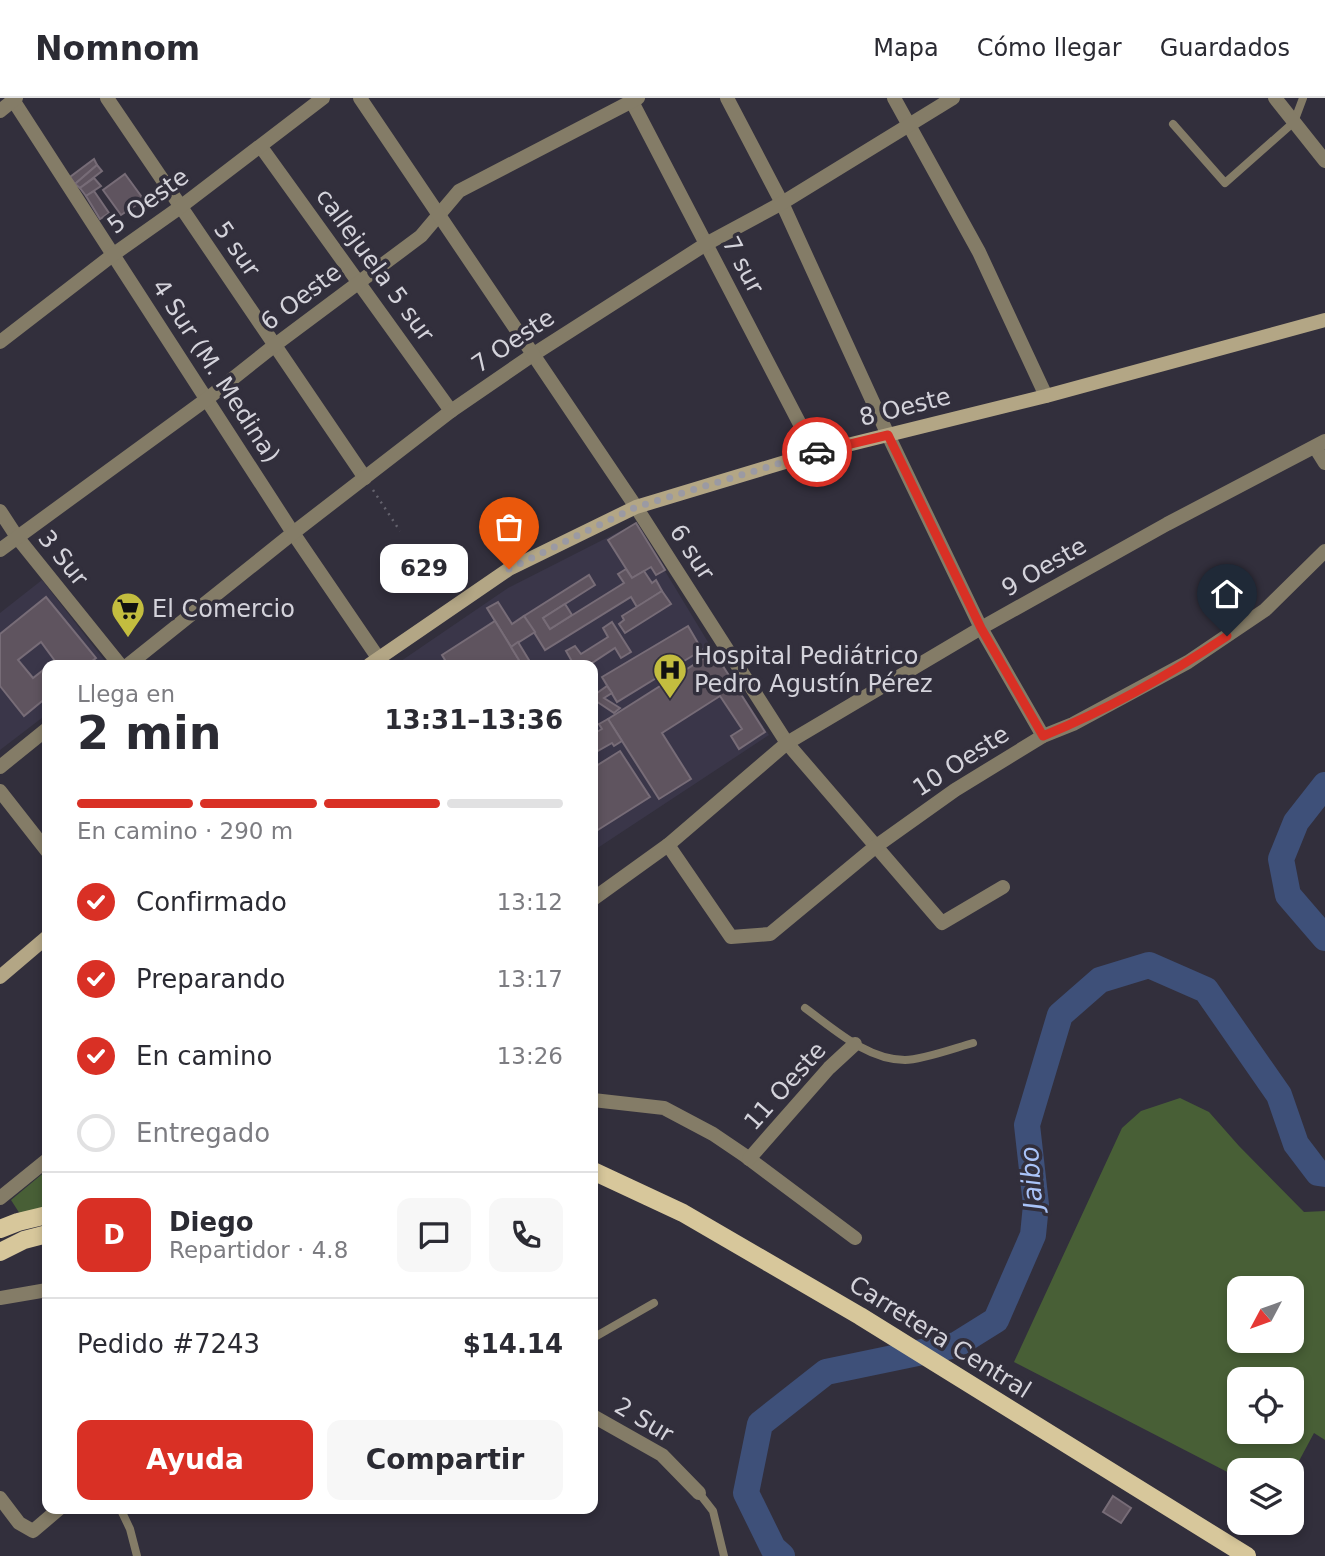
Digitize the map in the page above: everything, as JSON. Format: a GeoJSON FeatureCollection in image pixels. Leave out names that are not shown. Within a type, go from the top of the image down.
{"type":"FeatureCollection","features":[{"type":"Feature","properties":{"kind":"main road","name":"8 Oeste"},"geometry":{"type":"LineString","coordinates":[[381,660],[509,569],[636,507],[815,453],[1046,396],[1325,320]]}},
{"type":"Feature","properties":{"kind":"main road"},"geometry":{"type":"LineString","coordinates":[[0,977],[42,941]]}},
{"type":"Feature","properties":{"kind":"main road","name":"Carretera Central"},"geometry":{"type":"LineString","coordinates":[[598,1172],[683,1213],[860,1316],[1247,1556]]}},
{"type":"Feature","properties":{"kind":"main road"},"geometry":{"type":"LineString","coordinates":[[24,1240],[0,1232],[9,1220],[42,1216]]}},
{"type":"Feature","properties":{"kind":"main road"},"geometry":{"type":"LineString","coordinates":[[0,1252],[24,1240],[42,1235]]}},
{"type":"Feature","properties":{"kind":"street","name":"5 sur"},"geometry":{"type":"LineString","coordinates":[[107,98],[179,208],[365,478]]}},
{"type":"Feature","properties":{"kind":"street","name":"5 Oeste"},"geometry":{"type":"LineString","coordinates":[[0,342],[323,98]]}},
{"type":"Feature","properties":{"kind":"street","name":"6 sur"},"geometry":{"type":"LineString","coordinates":[[360,98],[636,507],[787,743],[942,923],[1003,887]]}},
{"type":"Feature","properties":{"kind":"street"},"geometry":{"type":"LineString","coordinates":[[727,98],[782,203],[888,435],[981,628],[1043,736]]}},
{"type":"Feature","properties":{"kind":"street"},"geometry":{"type":"LineString","coordinates":[[894,98],[979,252],[1046,396]]}},
{"type":"Feature","properties":{"kind":"street","name":"7 Oeste"},"geometry":{"type":"LineString","coordinates":[[134,660],[451,411],[534,354],[706,244],[782,203],[953,98]]}},
{"type":"Feature","properties":{"kind":"street"},"geometry":{"type":"LineString","coordinates":[[1275,98],[1325,161]]}},
{"type":"Feature","properties":{"kind":"street"},"geometry":{"type":"LineString","coordinates":[[0,111],[15,99]]}},
{"type":"Feature","properties":{"kind":"street","name":"4 Sur (M. Medina)"},"geometry":{"type":"LineString","coordinates":[[15,99],[375,660]]}},
{"type":"Feature","properties":{"kind":"street","name":"6 Oeste"},"geometry":{"type":"LineString","coordinates":[[0,551],[207,399],[421,236],[459,191],[633,99]]}},
{"type":"Feature","properties":{"kind":"street","name":"7 sur"},"geometry":{"type":"LineString","coordinates":[[633,99],[815,453]]}},
{"type":"Feature","properties":{"kind":"street","name":"callejuela 5 sur"},"geometry":{"type":"LineString","coordinates":[[261,146],[451,411]]}},
{"type":"Feature","properties":{"kind":"street"},"geometry":{"type":"LineString","coordinates":[[1320,444],[1325,463]]}},
{"type":"Feature","properties":{"kind":"street","name":"9 Oeste"},"geometry":{"type":"LineString","coordinates":[[598,896],[668,845],[787,743],[981,628],[1167,524],[1320,444]]}},
{"type":"Feature","properties":{"kind":"street","name":"3 Sur"},"geometry":{"type":"LineString","coordinates":[[0,511],[17,537],[117,660]]}},
{"type":"Feature","properties":{"kind":"street","name":"10 Oeste"},"geometry":{"type":"LineString","coordinates":[[668,845],[731,937],[770,934],[875,847],[954,790],[1043,736],[1073,724],[1188,662],[1265,610],[1325,551]]}},
{"type":"Feature","properties":{"kind":"street"},"geometry":{"type":"LineString","coordinates":[[0,767],[42,733]]}},
{"type":"Feature","properties":{"kind":"street"},"geometry":{"type":"LineString","coordinates":[[0,791],[42,844]]}},
{"type":"Feature","properties":{"kind":"street","name":"11 Oeste"},"geometry":{"type":"LineString","coordinates":[[749,1158],[829,1068],[855,1044]]}},
{"type":"Feature","properties":{"kind":"street"},"geometry":{"type":"LineString","coordinates":[[598,1101],[664,1108],[749,1158],[855,1238]]}},
{"type":"Feature","properties":{"kind":"street"},"geometry":{"type":"LineString","coordinates":[[0,1198],[42,1164]]}},
{"type":"Feature","properties":{"kind":"street"},"geometry":{"type":"LineString","coordinates":[[0,1298],[42,1291]]}},
{"type":"Feature","properties":{"kind":"street","name":"2 Sur"},"geometry":{"type":"LineString","coordinates":[[598,1419],[662,1455],[699,1493]]}},
{"type":"Feature","properties":{"kind":"street"},"geometry":{"type":"LineString","coordinates":[[0,1498],[19,1523],[33,1531],[53,1514]]}},
{"type":"Feature","properties":{"kind":"lane"},"geometry":{"type":"LineString","coordinates":[[1173,124],[1225,183],[1294,122],[1303,98]]}},
{"type":"Feature","properties":{"kind":"lane"},"geometry":{"type":"LineString","coordinates":[[805,1008],[855,1044],[882,1056],[905,1060],[973,1043]]}},
{"type":"Feature","properties":{"kind":"lane"},"geometry":{"type":"LineString","coordinates":[[598,1335],[654,1303]]}},
{"type":"Feature","properties":{"kind":"lane"},"geometry":{"type":"LineString","coordinates":[[699,1493],[713,1511],[724,1556]]}},
{"type":"Feature","properties":{"kind":"lane"},"geometry":{"type":"LineString","coordinates":[[123,1514],[131,1529],[137,1556]]}},
{"type":"Feature","properties":{"kind":"path"},"geometry":{"type":"LineString","coordinates":[[365,478],[400,531]]}},
{"type":"Feature","properties":{"kind":"shaded area","name":"Hospital Pediátrico Pedro Agustín Pérez"},"geometry":{"type":"Polygon","coordinates":[[[636,523],[714,652],[769,735],[598,848],[598,660],[402,660],[508,588],[636,523]]]}},
{"type":"Feature","properties":{"kind":"shaded area"},"geometry":{"type":"Polygon","coordinates":[[[42,580],[104,660],[42,660],[42,718],[0,750],[0,613],[42,580]]]}},
{"type":"Feature","properties":{"kind":"green space"},"geometry":{"type":"Polygon","coordinates":[[[1180,1098],[1209,1112],[1304,1212],[1325,1211],[1325,1440],[1314,1433],[1301,1458],[1227,1458],[1227,1472],[1014,1362],[1122,1128],[1141,1111],[1180,1098]]]}},
{"type":"Feature","properties":{"kind":"green space"},"geometry":{"type":"Polygon","coordinates":[[[42,1174],[42,1209],[20,1214],[11,1200],[42,1174]]]}},
{"type":"Feature","properties":{"kind":"building"},"geometry":{"type":"Polygon","coordinates":[[[94,159],[97,165],[75,184],[70,177],[94,159]]]}},
{"type":"Feature","properties":{"kind":"building"},"geometry":{"type":"Polygon","coordinates":[[[97,165],[102,171],[80,188],[75,184],[97,165]]]}},
{"type":"Feature","properties":{"kind":"building"},"geometry":{"type":"Polygon","coordinates":[[[125,174],[144,200],[121,215],[103,190],[125,174]]]}},
{"type":"Feature","properties":{"kind":"building"},"geometry":{"type":"Polygon","coordinates":[[[94,178],[101,186],[86,196],[80,188],[94,178]]]}},
{"type":"Feature","properties":{"kind":"building"},"geometry":{"type":"Polygon","coordinates":[[[94,191],[109,213],[100,219],[86,196],[94,191]]]}},
{"type":"Feature","properties":{"kind":"building"},"geometry":{"type":"Polygon","coordinates":[[[636,523],[665,570],[656,575],[651,567],[632,578],[608,540],[636,523]]]}},
{"type":"Feature","properties":{"kind":"building"},"geometry":{"type":"Polygon","coordinates":[[[626,569],[632,578],[644,571],[652,583],[656,580],[662,591],[637,607],[631,597],[545,650],[524,616],[589,575],[595,585],[543,618],[550,629],[624,583],[618,574],[626,569]]]}},
{"type":"Feature","properties":{"kind":"building"},"geometry":{"type":"Polygon","coordinates":[[[662,591],[671,604],[625,633],[619,624],[624,620],[622,616],[662,591]]]}},
{"type":"Feature","properties":{"kind":"building"},"geometry":{"type":"Polygon","coordinates":[[[46,597],[96,658],[54,660],[41,642],[18,660],[33,678],[42,671],[42,701],[24,716],[0,686],[0,634],[46,597]]]}},
{"type":"Feature","properties":{"kind":"building"},"geometry":{"type":"Polygon","coordinates":[[[498,602],[512,624],[524,616],[535,632],[511,647],[487,608],[498,602]]]}},
{"type":"Feature","properties":{"kind":"building"},"geometry":{"type":"Polygon","coordinates":[[[565,604],[572,615],[550,629],[543,618],[565,604]]]}},
{"type":"Feature","properties":{"kind":"building"},"geometry":{"type":"Polygon","coordinates":[[[495,621],[519,660],[445,660],[442,655],[495,621]]]}},
{"type":"Feature","properties":{"kind":"building"},"geometry":{"type":"Polygon","coordinates":[[[612,622],[631,652],[621,658],[615,648],[597,660],[571,660],[566,651],[575,646],[581,654],[608,637],[603,628],[612,622]]]}},
{"type":"Feature","properties":{"kind":"building"},"geometry":{"type":"Polygon","coordinates":[[[688,626],[702,650],[617,702],[602,677],[688,626]]]}},
{"type":"Feature","properties":{"kind":"building"},"geometry":{"type":"Polygon","coordinates":[[[518,642],[529,660],[519,660],[511,647],[518,642]]]}},
{"type":"Feature","properties":{"kind":"building"},"geometry":{"type":"Polygon","coordinates":[[[714,652],[765,732],[739,749],[731,736],[742,729],[720,696],[662,733],[691,779],[659,799],[608,719],[714,652]]]}},
{"type":"Feature","properties":{"kind":"building"},"geometry":{"type":"Polygon","coordinates":[[[607,686],[612,693],[604,698],[620,708],[614,713],[598,702],[598,692],[607,686]]]}},
{"type":"Feature","properties":{"kind":"building"},"geometry":{"type":"Polygon","coordinates":[[[608,719],[622,741],[598,751],[598,731],[602,729],[599,724],[608,719]]]}},
{"type":"Feature","properties":{"kind":"building"},"geometry":{"type":"Polygon","coordinates":[[[620,751],[650,797],[598,830],[598,765],[620,751]]]}},
{"type":"Feature","properties":{"kind":"building"},"geometry":{"type":"Polygon","coordinates":[[[1113,1496],[1131,1508],[1121,1523],[1103,1512],[1113,1496]]]}},
{"type":"Feature","properties":{"kind":"waterway","name":"Jaibo"},"geometry":{"type":"LineString","coordinates":[[1325,785],[1296,822],[1281,859],[1288,895],[1325,938]]}},
{"type":"Feature","properties":{"kind":"waterway","name":"Jaibo"},"geometry":{"type":"LineString","coordinates":[[782,1556],[773,1548],[746,1493],[760,1424],[826,1372],[956,1345],[996,1320],[1033,1235],[1036,1205],[1027,1125],[1060,1015],[1100,980],[1149,965],[1206,990],[1279,1095],[1296,1144],[1318,1173],[1325,1174]]}},
{"type":"Feature","properties":{"kind":"way so far"},"geometry":{"type":"LineString","coordinates":[[509,569],[636,507],[817,452]]}},
{"type":"Feature","properties":{"kind":"place","name":"629"},"geometry":{"type":"Point","coordinates":[509,569]}},
{"type":"Feature","properties":{"kind":"place","name":"El Comercio"},"geometry":{"type":"Point","coordinates":[128,639]}},
{"type":"Feature","properties":{"kind":"place","name":"Hospital Pediátrico Pedro Agustín Pérez"},"geometry":{"type":"Point","coordinates":[670,700]}},
{"type":"Feature","properties":{"kind":"route"},"geometry":{"type":"LineString","coordinates":[[817,452],[888,435],[981,628],[1043,736],[1073,724],[1188,662],[1227,636]]}}]}
